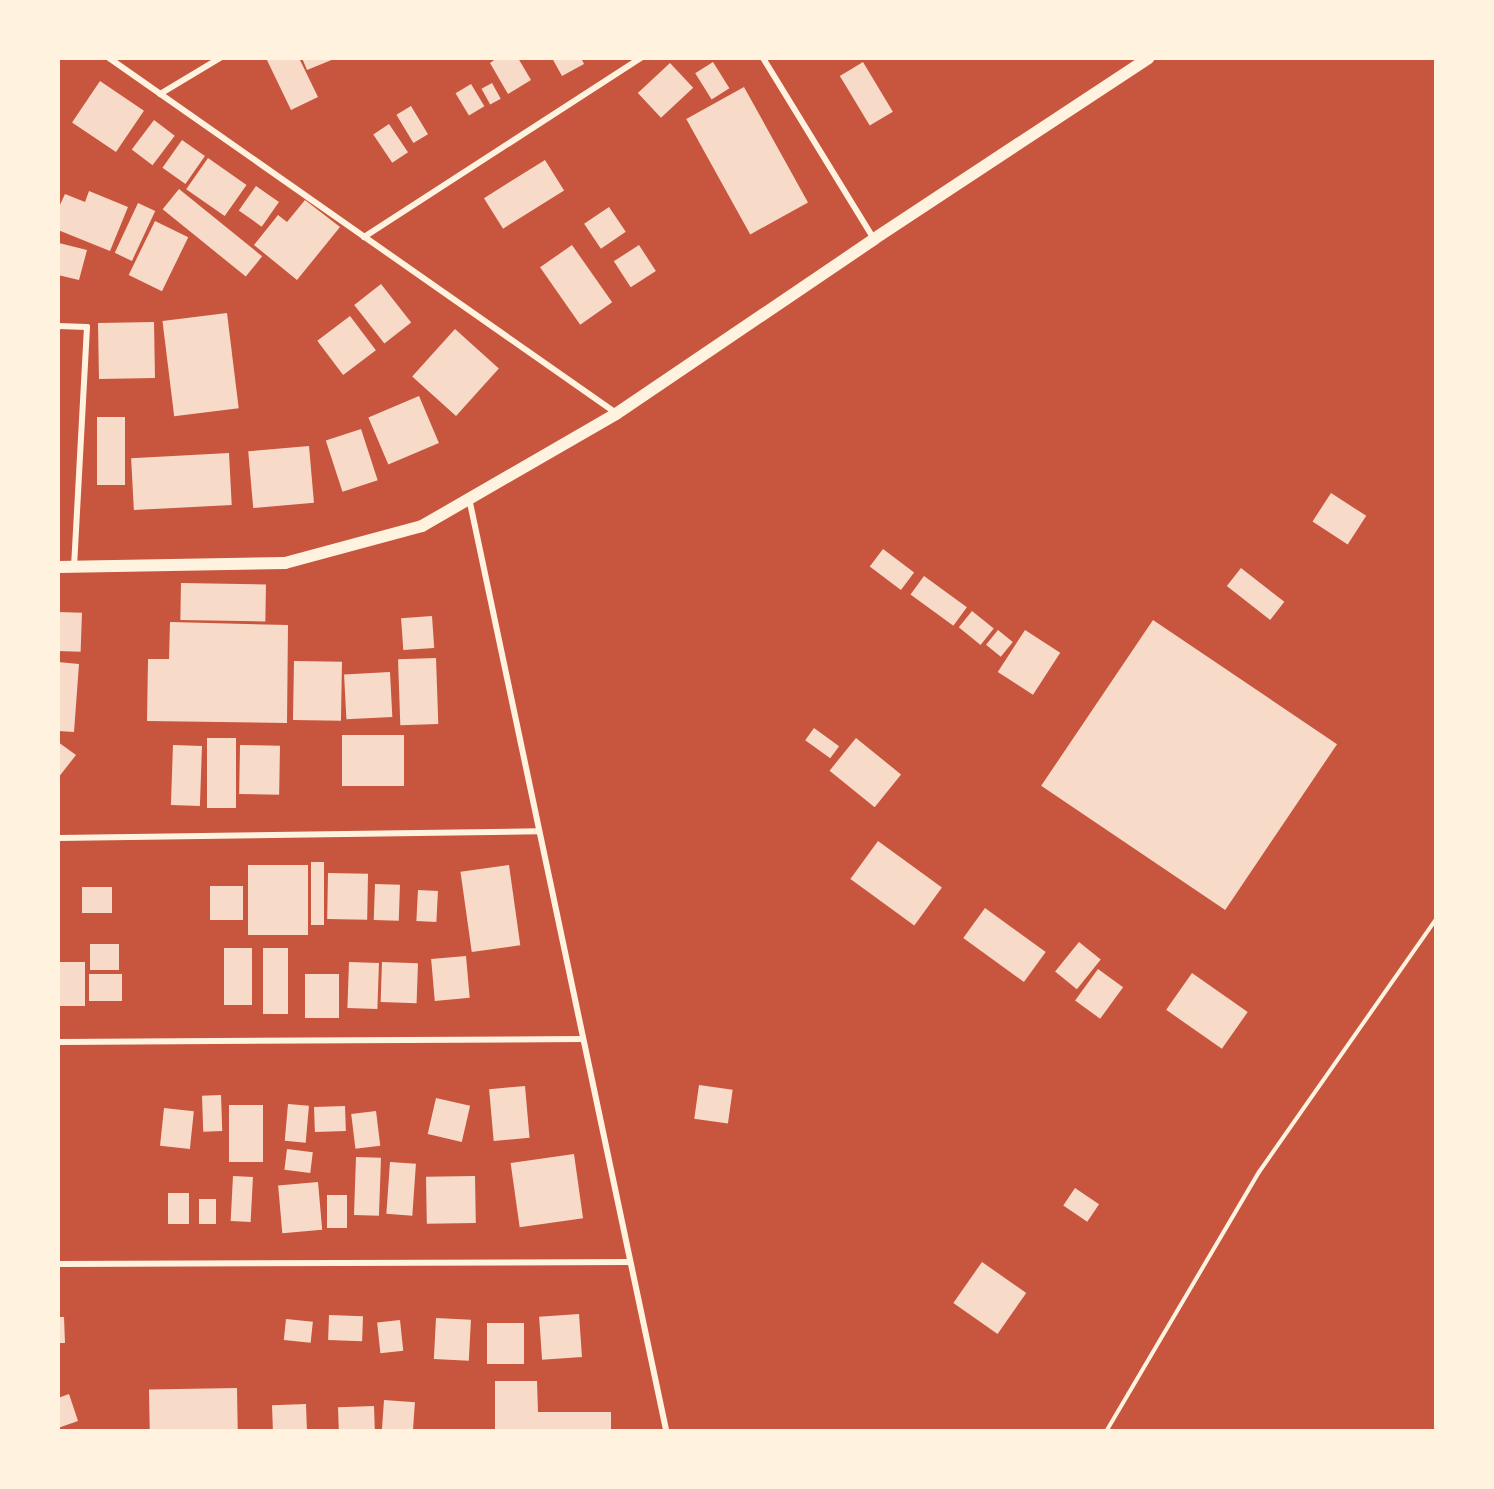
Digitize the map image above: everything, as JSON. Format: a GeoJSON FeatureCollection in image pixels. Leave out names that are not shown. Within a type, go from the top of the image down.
{"type":"FeatureCollection","features":[{"type":"Feature","properties":{"kind":"main road"},"geometry":{"type":"LineString","coordinates":[[58,567],[285,563],[422,526],[616,414],[874,239],[1149,58]]}},
{"type":"Feature","properties":{"kind":"street"},"geometry":{"type":"LineString","coordinates":[[109,58],[616,414]]}},
{"type":"Feature","properties":{"kind":"street"},"geometry":{"type":"LineString","coordinates":[[160,94],[220,58]]}},
{"type":"Feature","properties":{"kind":"street"},"geometry":{"type":"LineString","coordinates":[[364,237],[642,58]]}},
{"type":"Feature","properties":{"kind":"street"},"geometry":{"type":"LineString","coordinates":[[763,58],[874,239]]}},
{"type":"Feature","properties":{"kind":"street"},"geometry":{"type":"LineString","coordinates":[[58,326],[87,327],[74,567]]}},
{"type":"Feature","properties":{"kind":"street"},"geometry":{"type":"LineString","coordinates":[[469,498],[666,1431]]}},
{"type":"Feature","properties":{"kind":"street"},"geometry":{"type":"LineString","coordinates":[[58,838],[539,831]]}},
{"type":"Feature","properties":{"kind":"street"},"geometry":{"type":"LineString","coordinates":[[58,1042],[583,1039]]}},
{"type":"Feature","properties":{"kind":"street"},"geometry":{"type":"LineString","coordinates":[[58,1264],[630,1262]]}},
{"type":"Feature","properties":{"kind":"path"},"geometry":{"type":"LineString","coordinates":[[1107,1431],[1259,1172],[1436,920]]}},
{"type":"Feature","properties":{"kind":"building"},"geometry":{"type":"Polygon","coordinates":[[[266,58],[299,58],[318,97],[291,110],[266,58]]]}},
{"type":"Feature","properties":{"kind":"building"},"geometry":{"type":"Polygon","coordinates":[[[302,58],[334,58],[334,59],[307,70],[302,58]]]}},
{"type":"Feature","properties":{"kind":"building"},"geometry":{"type":"Polygon","coordinates":[[[497,58],[518,58],[531,80],[508,94],[490,63],[497,58]]]}},
{"type":"Feature","properties":{"kind":"building"},"geometry":{"type":"Polygon","coordinates":[[[552,58],[581,58],[584,64],[562,76],[552,58]]]}},
{"type":"Feature","properties":{"kind":"building"},"geometry":{"type":"Polygon","coordinates":[[[713,62],[729,88],[712,99],[695,73],[713,62]]]}},
{"type":"Feature","properties":{"kind":"building"},"geometry":{"type":"Polygon","coordinates":[[[863,62],[893,112],[870,126],[840,76],[863,62]]]}},
{"type":"Feature","properties":{"kind":"building"},"geometry":{"type":"Polygon","coordinates":[[[670,63],[693,88],[661,118],[638,93],[670,63]]]}},
{"type":"Feature","properties":{"kind":"building"},"geometry":{"type":"Polygon","coordinates":[[[100,81],[144,111],[116,152],[72,122],[100,81]]]}},
{"type":"Feature","properties":{"kind":"building"},"geometry":{"type":"Polygon","coordinates":[[[492,83],[501,99],[490,105],[482,89],[492,83]]]}},
{"type":"Feature","properties":{"kind":"building"},"geometry":{"type":"Polygon","coordinates":[[[471,84],[484,106],[469,116],[456,93],[471,84]]]}},
{"type":"Feature","properties":{"kind":"building"},"geometry":{"type":"Polygon","coordinates":[[[744,87],[808,202],[750,234],[686,119],[744,87]]]}},
{"type":"Feature","properties":{"kind":"building"},"geometry":{"type":"Polygon","coordinates":[[[411,106],[428,134],[413,143],[396,115],[411,106]]]}},
{"type":"Feature","properties":{"kind":"building"},"geometry":{"type":"Polygon","coordinates":[[[154,120],[175,136],[152,165],[132,150],[154,120]]]}},
{"type":"Feature","properties":{"kind":"building"},"geometry":{"type":"Polygon","coordinates":[[[389,124],[408,152],[392,163],[373,135],[389,124]]]}},
{"type":"Feature","properties":{"kind":"building"},"geometry":{"type":"Polygon","coordinates":[[[182,140],[205,156],[185,184],[162,168],[182,140]]]}},
{"type":"Feature","properties":{"kind":"building"},"geometry":{"type":"Polygon","coordinates":[[[208,158],[247,185],[225,216],[186,189],[208,158]]]}},
{"type":"Feature","properties":{"kind":"building"},"geometry":{"type":"Polygon","coordinates":[[[545,160],[564,191],[503,229],[484,198],[545,160]]]}},
{"type":"Feature","properties":{"kind":"building"},"geometry":{"type":"Polygon","coordinates":[[[256,186],[279,202],[262,227],[239,211],[256,186]]]}},
{"type":"Feature","properties":{"kind":"building"},"geometry":{"type":"Polygon","coordinates":[[[179,189],[262,256],[246,277],[163,209],[179,189]]]}},
{"type":"Feature","properties":{"kind":"building"},"geometry":{"type":"Polygon","coordinates":[[[89,191],[128,207],[110,251],[58,230],[58,209],[65,194],[85,202],[89,191]]]}},
{"type":"Feature","properties":{"kind":"building"},"geometry":{"type":"Polygon","coordinates":[[[305,200],[340,227],[297,280],[254,245],[278,215],[287,222],[305,200]]]}},
{"type":"Feature","properties":{"kind":"building"},"geometry":{"type":"Polygon","coordinates":[[[138,203],[155,211],[132,261],[115,253],[138,203]]]}},
{"type":"Feature","properties":{"kind":"building"},"geometry":{"type":"Polygon","coordinates":[[[609,207],[626,232],[601,249],[584,224],[609,207]]]}},
{"type":"Feature","properties":{"kind":"building"},"geometry":{"type":"Polygon","coordinates":[[[155,221],[188,237],[162,291],[129,275],[155,221]]]}},
{"type":"Feature","properties":{"kind":"building"},"geometry":{"type":"Polygon","coordinates":[[[59,243],[87,250],[79,280],[58,275],[59,243]]]}},
{"type":"Feature","properties":{"kind":"building"},"geometry":{"type":"Polygon","coordinates":[[[572,245],[612,302],[580,325],[540,267],[572,245]]]}},
{"type":"Feature","properties":{"kind":"building"},"geometry":{"type":"Polygon","coordinates":[[[639,245],[656,271],[631,287],[614,261],[639,245]]]}},
{"type":"Feature","properties":{"kind":"building"},"geometry":{"type":"Polygon","coordinates":[[[381,284],[411,323],[384,344],[354,305],[381,284]]]}},
{"type":"Feature","properties":{"kind":"building"},"geometry":{"type":"Polygon","coordinates":[[[227,313],[239,408],[174,416],[162,321],[227,313]]]}},
{"type":"Feature","properties":{"kind":"building"},"geometry":{"type":"Polygon","coordinates":[[[350,316],[376,350],[343,375],[317,341],[350,316]]]}},
{"type":"Feature","properties":{"kind":"building"},"geometry":{"type":"Polygon","coordinates":[[[154,322],[155,378],[99,379],[98,323],[154,322]]]}},
{"type":"Feature","properties":{"kind":"building"},"geometry":{"type":"Polygon","coordinates":[[[455,329],[499,368],[456,416],[412,377],[455,329]]]}},
{"type":"Feature","properties":{"kind":"building"},"geometry":{"type":"Polygon","coordinates":[[[419,396],[439,443],[388,464],[368,417],[419,396]]]}},
{"type":"Feature","properties":{"kind":"building"},"geometry":{"type":"Polygon","coordinates":[[[97,417],[125,417],[125,485],[97,485],[97,417]]]}},
{"type":"Feature","properties":{"kind":"building"},"geometry":{"type":"Polygon","coordinates":[[[361,429],[378,480],[342,492],[326,440],[361,429]]]}},
{"type":"Feature","properties":{"kind":"building"},"geometry":{"type":"Polygon","coordinates":[[[309,446],[314,503],[253,508],[248,451],[309,446]]]}},
{"type":"Feature","properties":{"kind":"building"},"geometry":{"type":"Polygon","coordinates":[[[229,453],[232,505],[134,510],[131,458],[229,453]]]}},
{"type":"Feature","properties":{"kind":"building"},"geometry":{"type":"Polygon","coordinates":[[[1331,493],[1366,516],[1348,544],[1312,522],[1331,493]]]}},
{"type":"Feature","properties":{"kind":"building"},"geometry":{"type":"Polygon","coordinates":[[[883,549],[914,572],[901,590],[870,567],[883,549]]]}},
{"type":"Feature","properties":{"kind":"building"},"geometry":{"type":"Polygon","coordinates":[[[1241,568],[1284,602],[1270,620],[1227,586],[1241,568]]]}},
{"type":"Feature","properties":{"kind":"building"},"geometry":{"type":"Polygon","coordinates":[[[924,576],[967,607],[953,626],[910,595],[924,576]]]}},
{"type":"Feature","properties":{"kind":"building"},"geometry":{"type":"Polygon","coordinates":[[[181,583],[266,584],[265,621],[180,620],[181,583]]]}},
{"type":"Feature","properties":{"kind":"building"},"geometry":{"type":"Polygon","coordinates":[[[972,611],[994,629],[981,645],[959,627],[972,611]]]}},
{"type":"Feature","properties":{"kind":"building"},"geometry":{"type":"Polygon","coordinates":[[[58,612],[82,613],[81,652],[58,651],[58,612]]]}},
{"type":"Feature","properties":{"kind":"building"},"geometry":{"type":"Polygon","coordinates":[[[432,616],[434,648],[403,650],[401,618],[432,616]]]}},
{"type":"Feature","properties":{"kind":"building"},"geometry":{"type":"Polygon","coordinates":[[[1153,620],[1337,744],[1225,910],[1041,786],[1153,620]]]}},
{"type":"Feature","properties":{"kind":"building"},"geometry":{"type":"Polygon","coordinates":[[[170,622],[288,625],[287,723],[147,721],[148,659],[169,659],[170,622]]]}},
{"type":"Feature","properties":{"kind":"building"},"geometry":{"type":"Polygon","coordinates":[[[998,630],[1013,642],[1001,657],[986,645],[998,630]]]}},
{"type":"Feature","properties":{"kind":"building"},"geometry":{"type":"Polygon","coordinates":[[[1025,630],[1060,653],[1033,695],[998,672],[1025,630]]]}},
{"type":"Feature","properties":{"kind":"building"},"geometry":{"type":"Polygon","coordinates":[[[436,658],[438,724],[400,725],[398,659],[436,658]]]}},
{"type":"Feature","properties":{"kind":"building"},"geometry":{"type":"Polygon","coordinates":[[[294,661],[342,662],[341,721],[293,720],[294,661]]]}},
{"type":"Feature","properties":{"kind":"building"},"geometry":{"type":"Polygon","coordinates":[[[58,662],[79,664],[74,732],[58,731],[58,662]]]}},
{"type":"Feature","properties":{"kind":"building"},"geometry":{"type":"Polygon","coordinates":[[[390,672],[392,717],[346,719],[344,674],[390,672]]]}},
{"type":"Feature","properties":{"kind":"building"},"geometry":{"type":"Polygon","coordinates":[[[814,728],[839,746],[830,758],[805,740],[814,728]]]}},
{"type":"Feature","properties":{"kind":"building"},"geometry":{"type":"Polygon","coordinates":[[[342,735],[404,735],[404,786],[342,786],[342,735]]]}},
{"type":"Feature","properties":{"kind":"building"},"geometry":{"type":"Polygon","coordinates":[[[207,738],[236,738],[236,808],[207,808],[207,738]]]}},
{"type":"Feature","properties":{"kind":"building"},"geometry":{"type":"Polygon","coordinates":[[[856,738],[901,775],[875,807],[830,771],[856,738]]]}},
{"type":"Feature","properties":{"kind":"building"},"geometry":{"type":"Polygon","coordinates":[[[58,742],[76,755],[58,778],[58,742]]]}},
{"type":"Feature","properties":{"kind":"building"},"geometry":{"type":"Polygon","coordinates":[[[173,745],[202,746],[200,806],[171,805],[173,745]]]}},
{"type":"Feature","properties":{"kind":"building"},"geometry":{"type":"Polygon","coordinates":[[[240,745],[280,746],[279,795],[239,794],[240,745]]]}},
{"type":"Feature","properties":{"kind":"building"},"geometry":{"type":"Polygon","coordinates":[[[878,841],[942,887],[914,925],[850,879],[878,841]]]}},
{"type":"Feature","properties":{"kind":"building"},"geometry":{"type":"Polygon","coordinates":[[[311,862],[324,862],[324,925],[311,925],[311,862]]]}},
{"type":"Feature","properties":{"kind":"building"},"geometry":{"type":"Polygon","coordinates":[[[248,865],[308,865],[308,935],[248,935],[248,865]]]}},
{"type":"Feature","properties":{"kind":"building"},"geometry":{"type":"Polygon","coordinates":[[[509,865],[520,945],[472,952],[460,872],[509,865]]]}},
{"type":"Feature","properties":{"kind":"building"},"geometry":{"type":"Polygon","coordinates":[[[328,873],[368,874],[367,920],[327,919],[328,873]]]}},
{"type":"Feature","properties":{"kind":"building"},"geometry":{"type":"Polygon","coordinates":[[[375,884],[400,885],[399,921],[374,920],[375,884]]]}},
{"type":"Feature","properties":{"kind":"building"},"geometry":{"type":"Polygon","coordinates":[[[210,886],[243,886],[243,920],[210,920],[210,886]]]}},
{"type":"Feature","properties":{"kind":"building"},"geometry":{"type":"Polygon","coordinates":[[[82,887],[112,887],[112,913],[82,913],[82,887]]]}},
{"type":"Feature","properties":{"kind":"building"},"geometry":{"type":"Polygon","coordinates":[[[418,890],[438,891],[436,922],[416,921],[418,890]]]}},
{"type":"Feature","properties":{"kind":"building"},"geometry":{"type":"Polygon","coordinates":[[[985,908],[1046,952],[1024,982],[963,938],[985,908]]]}},
{"type":"Feature","properties":{"kind":"building"},"geometry":{"type":"Polygon","coordinates":[[[1079,942],[1101,960],[1077,989],[1055,972],[1079,942]]]}},
{"type":"Feature","properties":{"kind":"building"},"geometry":{"type":"Polygon","coordinates":[[[90,944],[119,944],[119,970],[90,970],[90,944]]]}},
{"type":"Feature","properties":{"kind":"building"},"geometry":{"type":"Polygon","coordinates":[[[224,948],[252,948],[252,1005],[224,1005],[224,948]]]}},
{"type":"Feature","properties":{"kind":"building"},"geometry":{"type":"Polygon","coordinates":[[[263,948],[288,948],[288,1014],[263,1014],[263,948]]]}},
{"type":"Feature","properties":{"kind":"building"},"geometry":{"type":"Polygon","coordinates":[[[466,956],[470,998],[435,1001],[431,959],[466,956]]]}},
{"type":"Feature","properties":{"kind":"building"},"geometry":{"type":"Polygon","coordinates":[[[58,962],[85,962],[85,1006],[58,1006],[58,962]]]}},
{"type":"Feature","properties":{"kind":"building"},"geometry":{"type":"Polygon","coordinates":[[[349,962],[379,963],[377,1009],[347,1008],[349,962]]]}},
{"type":"Feature","properties":{"kind":"building"},"geometry":{"type":"Polygon","coordinates":[[[382,962],[418,963],[417,1003],[381,1002],[382,962]]]}},
{"type":"Feature","properties":{"kind":"building"},"geometry":{"type":"Polygon","coordinates":[[[1098,969],[1123,987],[1100,1019],[1075,1001],[1098,969]]]}},
{"type":"Feature","properties":{"kind":"building"},"geometry":{"type":"Polygon","coordinates":[[[1192,973],[1248,1012],[1222,1049],[1166,1010],[1192,973]]]}},
{"type":"Feature","properties":{"kind":"building"},"geometry":{"type":"Polygon","coordinates":[[[89,974],[122,974],[122,1001],[89,1001],[89,974]]]}},
{"type":"Feature","properties":{"kind":"building"},"geometry":{"type":"Polygon","coordinates":[[[305,974],[339,974],[339,1018],[305,1018],[305,974]]]}},
{"type":"Feature","properties":{"kind":"building"},"geometry":{"type":"Polygon","coordinates":[[[699,1085],[733,1090],[728,1123],[694,1119],[699,1085]]]}},
{"type":"Feature","properties":{"kind":"building"},"geometry":{"type":"Polygon","coordinates":[[[525,1086],[530,1138],[494,1141],[489,1089],[525,1086]]]}},
{"type":"Feature","properties":{"kind":"building"},"geometry":{"type":"Polygon","coordinates":[[[221,1095],[222,1131],[203,1132],[202,1096],[221,1095]]]}},
{"type":"Feature","properties":{"kind":"building"},"geometry":{"type":"Polygon","coordinates":[[[436,1098],[470,1106],[462,1142],[428,1134],[436,1098]]]}},
{"type":"Feature","properties":{"kind":"building"},"geometry":{"type":"Polygon","coordinates":[[[288,1104],[309,1106],[306,1143],[285,1141],[288,1104]]]}},
{"type":"Feature","properties":{"kind":"building"},"geometry":{"type":"Polygon","coordinates":[[[229,1105],[263,1105],[263,1162],[229,1162],[229,1105]]]}},
{"type":"Feature","properties":{"kind":"building"},"geometry":{"type":"Polygon","coordinates":[[[345,1106],[346,1131],[315,1132],[314,1107],[345,1106]]]}},
{"type":"Feature","properties":{"kind":"building"},"geometry":{"type":"Polygon","coordinates":[[[164,1108],[194,1111],[190,1149],[160,1146],[164,1108]]]}},
{"type":"Feature","properties":{"kind":"building"},"geometry":{"type":"Polygon","coordinates":[[[376,1111],[380,1146],[355,1149],[351,1114],[376,1111]]]}},
{"type":"Feature","properties":{"kind":"building"},"geometry":{"type":"Polygon","coordinates":[[[287,1149],[313,1152],[310,1173],[284,1170],[287,1149]]]}},
{"type":"Feature","properties":{"kind":"building"},"geometry":{"type":"Polygon","coordinates":[[[574,1154],[583,1218],[520,1227],[511,1163],[574,1154]]]}},
{"type":"Feature","properties":{"kind":"building"},"geometry":{"type":"Polygon","coordinates":[[[356,1157],[381,1158],[379,1216],[354,1215],[356,1157]]]}},
{"type":"Feature","properties":{"kind":"building"},"geometry":{"type":"Polygon","coordinates":[[[390,1162],[416,1164],[412,1216],[386,1214],[390,1162]]]}},
{"type":"Feature","properties":{"kind":"building"},"geometry":{"type":"Polygon","coordinates":[[[233,1176],[253,1177],[251,1222],[231,1221],[233,1176]]]}},
{"type":"Feature","properties":{"kind":"building"},"geometry":{"type":"Polygon","coordinates":[[[475,1176],[476,1223],[427,1224],[426,1177],[475,1176]]]}},
{"type":"Feature","properties":{"kind":"building"},"geometry":{"type":"Polygon","coordinates":[[[318,1182],[322,1230],[282,1233],[278,1185],[318,1182]]]}},
{"type":"Feature","properties":{"kind":"building"},"geometry":{"type":"Polygon","coordinates":[[[1075,1188],[1099,1204],[1087,1222],[1063,1205],[1075,1188]]]}},
{"type":"Feature","properties":{"kind":"building"},"geometry":{"type":"Polygon","coordinates":[[[168,1193],[189,1193],[189,1224],[168,1224],[168,1193]]]}},
{"type":"Feature","properties":{"kind":"building"},"geometry":{"type":"Polygon","coordinates":[[[327,1195],[347,1195],[347,1228],[327,1228],[327,1195]]]}},
{"type":"Feature","properties":{"kind":"building"},"geometry":{"type":"Polygon","coordinates":[[[199,1199],[216,1199],[216,1224],[199,1224],[199,1199]]]}},
{"type":"Feature","properties":{"kind":"building"},"geometry":{"type":"Polygon","coordinates":[[[982,1262],[1026,1293],[998,1334],[953,1303],[982,1262]]]}},
{"type":"Feature","properties":{"kind":"building"},"geometry":{"type":"Polygon","coordinates":[[[579,1314],[582,1357],[542,1360],[539,1317],[579,1314]]]}},
{"type":"Feature","properties":{"kind":"building"},"geometry":{"type":"Polygon","coordinates":[[[329,1315],[363,1316],[362,1341],[328,1340],[329,1315]]]}},
{"type":"Feature","properties":{"kind":"building"},"geometry":{"type":"Polygon","coordinates":[[[58,1317],[64,1317],[65,1343],[58,1343],[58,1317]]]}},
{"type":"Feature","properties":{"kind":"building"},"geometry":{"type":"Polygon","coordinates":[[[436,1318],[471,1320],[469,1361],[434,1359],[436,1318]]]}},
{"type":"Feature","properties":{"kind":"building"},"geometry":{"type":"Polygon","coordinates":[[[286,1319],[313,1322],[311,1343],[284,1340],[286,1319]]]}},
{"type":"Feature","properties":{"kind":"building"},"geometry":{"type":"Polygon","coordinates":[[[400,1320],[403,1351],[380,1353],[377,1322],[400,1320]]]}},
{"type":"Feature","properties":{"kind":"building"},"geometry":{"type":"Polygon","coordinates":[[[487,1323],[524,1323],[524,1364],[487,1364],[487,1323]]]}},
{"type":"Feature","properties":{"kind":"building"},"geometry":{"type":"Polygon","coordinates":[[[495,1381],[537,1381],[538,1412],[611,1412],[611,1430],[495,1430],[495,1381]]]}},
{"type":"Feature","properties":{"kind":"building"},"geometry":{"type":"Polygon","coordinates":[[[237,1388],[238,1430],[150,1430],[149,1390],[237,1388]]]}},
{"type":"Feature","properties":{"kind":"building"},"geometry":{"type":"Polygon","coordinates":[[[69,1394],[78,1421],[58,1428],[58,1398],[69,1394]]]}},
{"type":"Feature","properties":{"kind":"building"},"geometry":{"type":"Polygon","coordinates":[[[384,1400],[415,1402],[413,1430],[382,1430],[384,1400]]]}},
{"type":"Feature","properties":{"kind":"building"},"geometry":{"type":"Polygon","coordinates":[[[306,1404],[307,1430],[273,1430],[272,1405],[306,1404]]]}},
{"type":"Feature","properties":{"kind":"building"},"geometry":{"type":"Polygon","coordinates":[[[374,1406],[375,1430],[339,1430],[338,1407],[374,1406]]]}}]}
